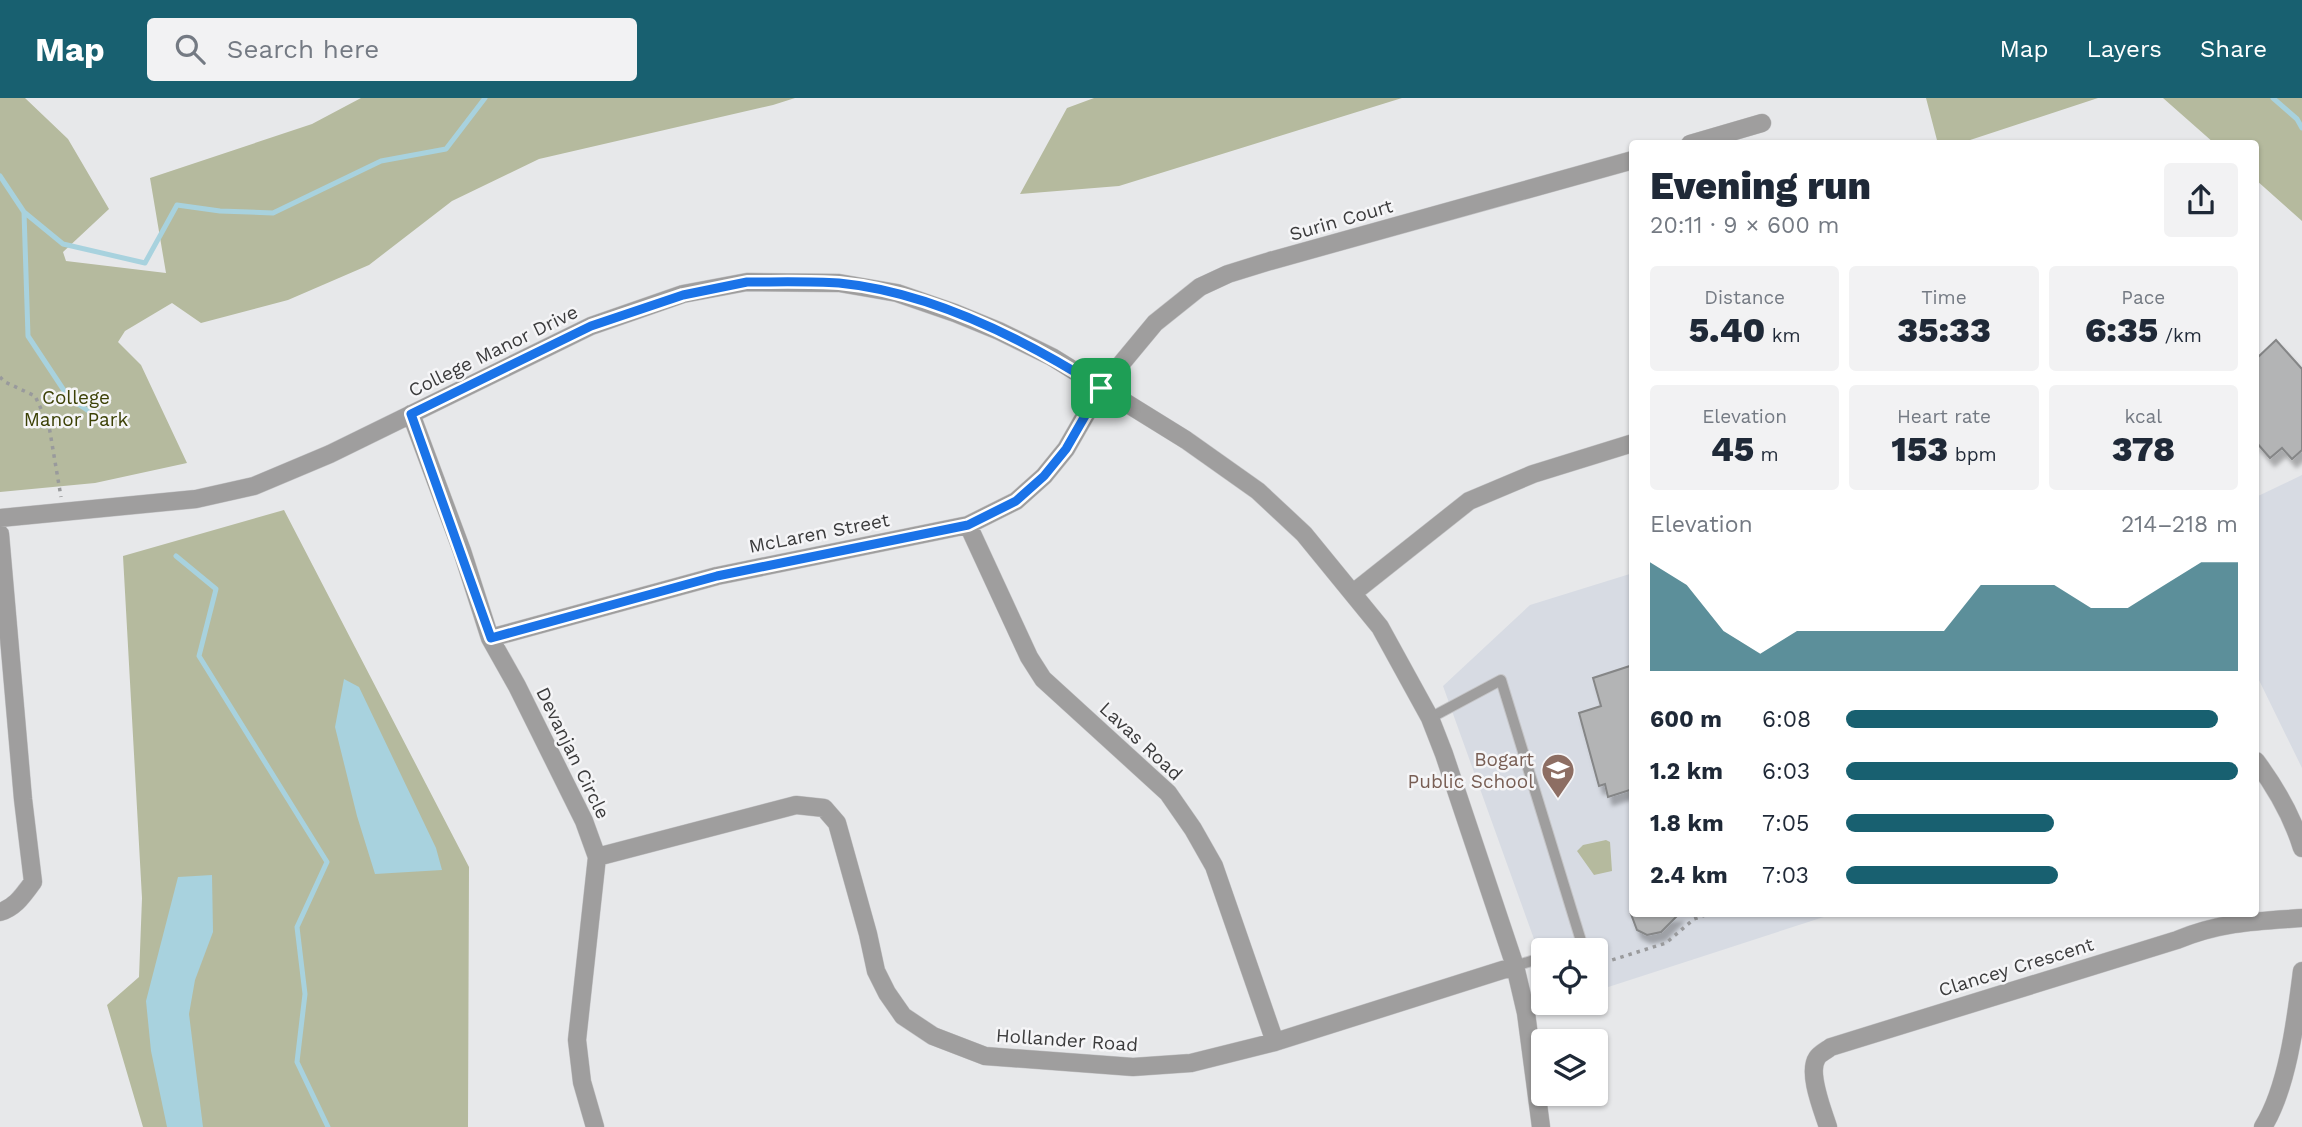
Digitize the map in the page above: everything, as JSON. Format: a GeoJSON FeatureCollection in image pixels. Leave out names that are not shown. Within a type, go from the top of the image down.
{"type":"FeatureCollection","features":[{"type":"Feature","properties":{"kind":"street"},"geometry":{"type":"LineString","coordinates":[[1704,140],[1762,123]]}},
{"type":"Feature","properties":{"kind":"street","name":"Surin Court"},"geometry":{"type":"LineString","coordinates":[[1101,388],[1155,323],[1200,287],[1228,274],[1629,161]]}},
{"type":"Feature","properties":{"kind":"street","name":"College Manor Drive"},"geometry":{"type":"LineString","coordinates":[[0,517],[196,499],[254,486],[330,454],[591,326],[683,295],[747,282],[839,283],[897,293],[999,331],[1052,357],[1186,440],[1258,491],[1304,534],[1380,627],[1430,718],[1515,966],[1526,1013],[1541,1127]]}},
{"type":"Feature","properties":{"kind":"street","name":"McLaren Street"},"geometry":{"type":"LineString","coordinates":[[491,638],[717,576],[968,525],[1016,501],[1044,476],[1066,449],[1101,388]]}},
{"type":"Feature","properties":{"kind":"street","name":"Devanjan Circle"},"geometry":{"type":"LineString","coordinates":[[411,414],[491,638],[584,821],[597,857],[577,1040],[582,1082],[595,1127]]}},
{"type":"Feature","properties":{"kind":"street"},"geometry":{"type":"LineString","coordinates":[[1353,593],[1469,501],[1533,474],[1629,444]]}},
{"type":"Feature","properties":{"kind":"street","name":"Lavas Road"},"geometry":{"type":"LineString","coordinates":[[968,525],[1029,657],[1043,679],[1168,793],[1193,829],[1214,866],[1275,1042]]}},
{"type":"Feature","properties":{"kind":"street"},"geometry":{"type":"LineString","coordinates":[[0,534],[23,799],[33,882],[19,902],[0,912]]}},
{"type":"Feature","properties":{"kind":"street"},"geometry":{"type":"LineString","coordinates":[[2259,765],[2275,786],[2291,817],[2302,848]]}},
{"type":"Feature","properties":{"kind":"street","name":"Hollander Road"},"geometry":{"type":"LineString","coordinates":[[597,857],[796,805],[824,808],[837,823],[876,971],[887,993],[903,1016],[933,1036],[985,1056],[1133,1067],[1191,1063],[1275,1042],[1515,966]]}},
{"type":"Feature","properties":{"kind":"street","name":"Clancey Crescent"},"geometry":{"type":"LineString","coordinates":[[1828,1127],[1814,1072],[1817,1058],[1831,1047],[2177,940],[2202,929],[2247,921],[2302,918]]}},
{"type":"Feature","properties":{"kind":"street"},"geometry":{"type":"LineString","coordinates":[[2263,1127],[2271,1114],[2289,1053],[2302,971]]}},
{"type":"Feature","properties":{"kind":"lane"},"geometry":{"type":"LineString","coordinates":[[1430,718],[1501,680],[1580,938]]}},
{"type":"Feature","properties":{"kind":"lane"},"geometry":{"type":"LineString","coordinates":[[1515,966],[1531,961]]}},
{"type":"Feature","properties":{"kind":"path"},"geometry":{"type":"LineString","coordinates":[[0,377],[35,396],[48,426],[61,489],[62,513]]}},
{"type":"Feature","properties":{"kind":"path"},"geometry":{"type":"LineString","coordinates":[[1608,961],[1666,943],[1700,917]]}},
{"type":"Feature","properties":{"kind":"shaded area"},"geometry":{"type":"Polygon","coordinates":[[[2302,475],[2302,768],[2259,680],[2259,496],[2302,475]]]}},
{"type":"Feature","properties":{"kind":"shaded area","name":"Bogart Public School"},"geometry":{"type":"Polygon","coordinates":[[[1629,574],[1629,917],[1824,917],[1608,987],[1608,938],[1534,938],[1443,686],[1530,605],[1629,574]]]}},
{"type":"Feature","properties":{"kind":"green space","name":"College Manor Park"},"geometry":{"type":"Polygon","coordinates":[[[0,98],[25,98],[68,139],[109,209],[63,252],[66,261],[166,273],[150,178],[312,124],[361,98],[795,98],[539,159],[452,201],[369,265],[288,300],[201,323],[172,303],[125,331],[118,342],[141,365],[187,463],[95,483],[0,492],[0,98]]]}},
{"type":"Feature","properties":{"kind":"green space"},"geometry":{"type":"Polygon","coordinates":[[[1094,98],[1402,98],[1119,186],[1020,194],[1067,108],[1094,98]]]}},
{"type":"Feature","properties":{"kind":"green space"},"geometry":{"type":"Polygon","coordinates":[[[1926,98],[2098,98],[1970,140],[1937,140],[1926,98]]]}},
{"type":"Feature","properties":{"kind":"green space"},"geometry":{"type":"Polygon","coordinates":[[[2163,98],[2302,98],[2302,221],[2259,183],[2259,140],[2211,140],[2163,98]]]}},
{"type":"Feature","properties":{"kind":"green space"},"geometry":{"type":"Polygon","coordinates":[[[284,510],[469,867],[468,1127],[143,1127],[107,1005],[139,977],[142,898],[123,556],[284,510]]]}},
{"type":"Feature","properties":{"kind":"green space"},"geometry":{"type":"Polygon","coordinates":[[[1606,840],[1610,842],[1612,871],[1594,875],[1577,851],[1583,845],[1606,840]]]}},
{"type":"Feature","properties":{"kind":"water"},"geometry":{"type":"Polygon","coordinates":[[[344,679],[359,687],[436,848],[442,870],[375,874],[357,816],[335,727],[344,679]]]}},
{"type":"Feature","properties":{"kind":"water"},"geometry":{"type":"Polygon","coordinates":[[[212,875],[213,932],[195,980],[189,1014],[203,1127],[167,1127],[151,1051],[146,1001],[178,877],[212,875]]]}},
{"type":"Feature","properties":{"kind":"building"},"geometry":{"type":"Polygon","coordinates":[[[2276,340],[2302,369],[2302,450],[2292,459],[2282,448],[2270,458],[2259,445],[2259,356],[2276,340]]]}},
{"type":"Feature","properties":{"kind":"building"},"geometry":{"type":"Polygon","coordinates":[[[1629,666],[1629,790],[1608,797],[1605,784],[1599,786],[1579,713],[1601,706],[1593,678],[1629,666]]]}},
{"type":"Feature","properties":{"kind":"building"},"geometry":{"type":"Polygon","coordinates":[[[1632,917],[1676,917],[1661,932],[1647,935],[1637,930],[1632,917]]]}},
{"type":"Feature","properties":{"kind":"waterway"},"geometry":{"type":"LineString","coordinates":[[0,176],[24,212],[63,244],[145,263],[177,205],[220,211],[273,213],[381,161],[446,149],[485,98]]}},
{"type":"Feature","properties":{"kind":"waterway"},"geometry":{"type":"LineString","coordinates":[[2273,98],[2297,119],[2302,128]]}},
{"type":"Feature","properties":{"kind":"waterway"},"geometry":{"type":"LineString","coordinates":[[24,212],[28,336],[69,398],[108,424]]}},
{"type":"Feature","properties":{"kind":"waterway"},"geometry":{"type":"LineString","coordinates":[[176,556],[216,589],[199,656],[327,862],[297,927],[305,994],[297,1062],[328,1127]]}},
{"type":"Feature","properties":{"kind":"place","name":"Bogart Public School"},"geometry":{"type":"Point","coordinates":[1558,800]}},
{"type":"Feature","properties":{"kind":"route"},"geometry":{"type":"LineString","coordinates":[[747,282],[839,283],[897,293],[999,331],[1052,357],[1101,388],[1066,449],[1044,476],[1016,501],[968,525],[717,576],[491,638],[411,414],[591,326],[683,295],[747,282]]}}]}
